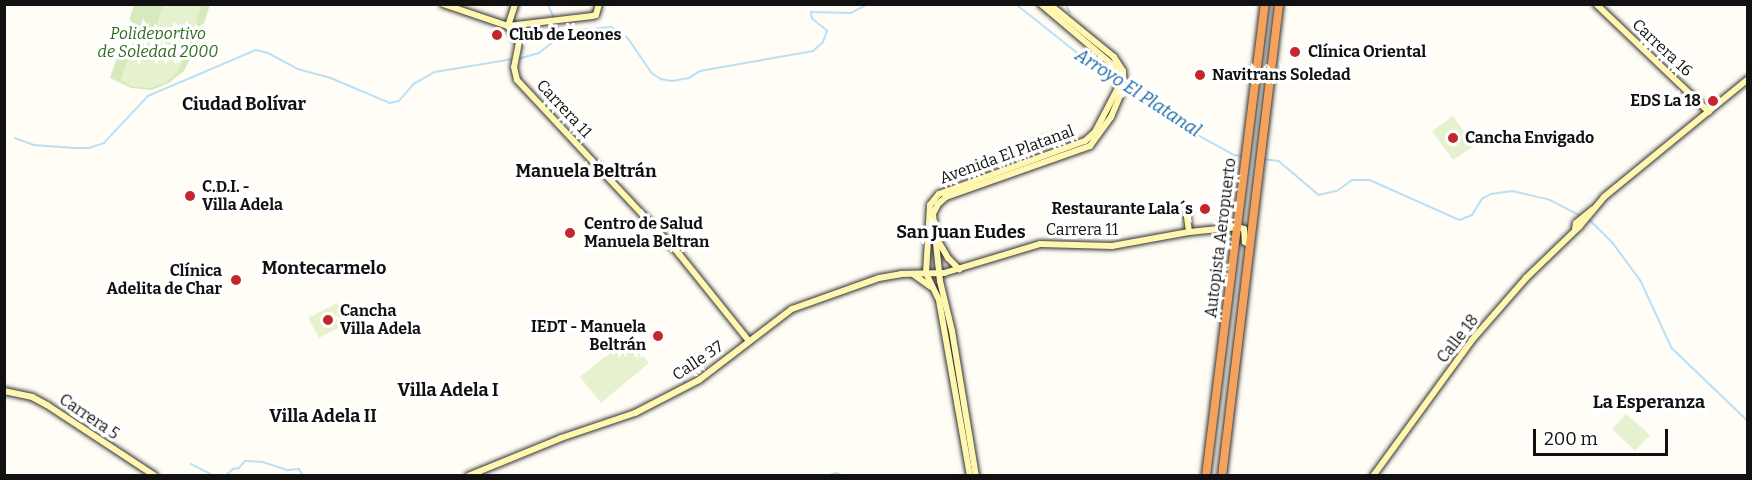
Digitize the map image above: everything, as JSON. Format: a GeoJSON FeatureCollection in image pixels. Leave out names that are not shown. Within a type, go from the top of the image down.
{"type":"FeatureCollection","features":[{"type":"Feature","properties":{"kind":"highway","name":"Autopista Aeropuerto"},"geometry":{"type":"LineString","coordinates":[[1206,476],[1265,4]]}},
{"type":"Feature","properties":{"kind":"highway","name":"Autopista Aeropuerto"},"geometry":{"type":"LineString","coordinates":[[1222,476],[1279,4]]}},
{"type":"Feature","properties":{"kind":"main road"},"geometry":{"type":"LineString","coordinates":[[443,4],[508,26],[596,15],[599,4]]}},
{"type":"Feature","properties":{"kind":"main road"},"geometry":{"type":"LineString","coordinates":[[508,26],[514,4]]}},
{"type":"Feature","properties":{"kind":"main road","name":"Avenida El Platanal"},"geometry":{"type":"LineString","coordinates":[[926,273],[928,212],[935,197],[1085,141],[1095,132],[1119,95],[1117,73],[1110,63],[1041,4]]}},
{"type":"Feature","properties":{"kind":"main road","name":"Avenida El Platanal"},"geometry":{"type":"LineString","coordinates":[[972,468],[952,331],[939,273],[933,214],[941,200],[1090,146],[1101,133],[1119,95],[1124,77],[1122,68],[1114,57],[1049,4]]}},
{"type":"Feature","properties":{"kind":"main road","name":"Carrera 16"},"geometry":{"type":"LineString","coordinates":[[1596,4],[1709,112]]}},
{"type":"Feature","properties":{"kind":"main road","name":"Carrera 11"},"geometry":{"type":"LineString","coordinates":[[508,26],[518,39],[517,80],[679,254],[749,341]]}},
{"type":"Feature","properties":{"kind":"main road","name":"Calle 18"},"geometry":{"type":"LineString","coordinates":[[1373,476],[1472,340],[1526,278],[1592,210],[1632,173],[1748,79]]}},
{"type":"Feature","properties":{"kind":"main road"},"geometry":{"type":"LineString","coordinates":[[1186,210],[1189,232]]}},
{"type":"Feature","properties":{"kind":"main road"},"geometry":{"type":"LineString","coordinates":[[1238,227],[1244,229],[1245,242],[1250,245]]}},
{"type":"Feature","properties":{"kind":"main road","name":"Carrera 11"},"geometry":{"type":"LineString","coordinates":[[939,273],[1040,244],[1112,246],[1189,232],[1238,227]]}},
{"type":"Feature","properties":{"kind":"main road"},"geometry":{"type":"LineString","coordinates":[[935,235],[948,258],[959,269]]}},
{"type":"Feature","properties":{"kind":"main road"},"geometry":{"type":"LineString","coordinates":[[912,273],[937,292]]}},
{"type":"Feature","properties":{"kind":"main road","name":"Calle 37"},"geometry":{"type":"LineString","coordinates":[[468,476],[561,438],[635,413],[699,380],[792,309],[879,278],[912,273],[939,273]]}},
{"type":"Feature","properties":{"kind":"main road"},"geometry":{"type":"LineString","coordinates":[[926,273],[937,292],[972,468],[976,476]]}},
{"type":"Feature","properties":{"kind":"main road","name":"Carrera 5"},"geometry":{"type":"LineString","coordinates":[[4,391],[32,397],[47,405],[155,476]]}},
{"type":"Feature","properties":{"kind":"green space","name":"Polideportivo de Soledad 2000"},"geometry":{"type":"Polygon","coordinates":[[[134,5],[210,5],[198,43],[184,71],[169,83],[152,90],[131,88],[110,78],[134,5]]]}},
{"type":"Feature","properties":{"kind":"green space","name":"Polideportivo de Soledad 2000"},"geometry":{"type":"Polygon","coordinates":[[[163,5],[201,5],[189,48],[177,72],[165,83],[149,88],[130,86],[121,79],[136,35],[140,32],[153,36],[163,5]]]}},
{"type":"Feature","properties":{"kind":"green space","name":"Cancha Envigado"},"geometry":{"type":"Polygon","coordinates":[[[1453,116],[1474,146],[1453,160],[1432,131],[1453,116]]]}},
{"type":"Feature","properties":{"kind":"green space"},"geometry":{"type":"Polygon","coordinates":[[[1053,128],[1058,142],[1023,155],[1018,142],[1053,128]]]}},
{"type":"Feature","properties":{"kind":"green space","name":"Cancha Villa Adela"},"geometry":{"type":"Polygon","coordinates":[[[337,303],[348,323],[319,338],[308,318],[337,303]]]}},
{"type":"Feature","properties":{"kind":"green space"},"geometry":{"type":"Polygon","coordinates":[[[628,338],[649,363],[601,403],[580,377],[628,338]]]}},
{"type":"Feature","properties":{"kind":"green space"},"geometry":{"type":"Polygon","coordinates":[[[1626,414],[1650,435],[1635,451],[1612,429],[1626,414]]]}},
{"type":"Feature","properties":{"kind":"waterway"},"geometry":{"type":"LineString","coordinates":[[548,4],[554,17]]}},
{"type":"Feature","properties":{"kind":"waterway","name":"Arroyo El Platanal"},"geometry":{"type":"LineString","coordinates":[[518,59],[539,53],[567,31],[611,27],[628,38],[652,73],[661,79],[672,81],[689,78],[700,71],[813,51],[823,42],[827,31],[812,19],[811,12],[851,13],[868,4]]}},
{"type":"Feature","properties":{"kind":"waterway","name":"Arroyo El Platanal"},"geometry":{"type":"LineString","coordinates":[[1016,4],[1114,82]]}},
{"type":"Feature","properties":{"kind":"waterway"},"geometry":{"type":"LineString","coordinates":[[1066,4],[1070,12]]}},
{"type":"Feature","properties":{"kind":"waterway"},"geometry":{"type":"LineString","coordinates":[[556,22],[561,34]]}},
{"type":"Feature","properties":{"kind":"waterway","name":"Arroyo El Platanal"},"geometry":{"type":"LineString","coordinates":[[15,138],[34,145],[74,148],[89,148],[104,143],[148,96],[256,50],[268,53],[298,69],[331,78],[390,103],[399,101],[414,84],[435,72],[513,59]]}},
{"type":"Feature","properties":{"kind":"waterway","name":"Arroyo El Platanal"},"geometry":{"type":"LineString","coordinates":[[1126,90],[1196,134],[1234,155],[1244,156]]}},
{"type":"Feature","properties":{"kind":"waterway"},"geometry":{"type":"LineString","coordinates":[[1263,159],[1279,161],[1319,195],[1337,191],[1352,180],[1370,180],[1460,220],[1472,215],[1482,199],[1491,194],[1512,191],[1550,200],[1582,216]]}},
{"type":"Feature","properties":{"kind":"waterway"},"geometry":{"type":"LineString","coordinates":[[1589,219],[1613,243],[1641,281],[1672,348],[1748,421]]}},
{"type":"Feature","properties":{"kind":"waterway"},"geometry":{"type":"LineString","coordinates":[[678,366],[686,384]]}},
{"type":"Feature","properties":{"kind":"waterway"},"geometry":{"type":"LineString","coordinates":[[225,476],[233,469],[239,468],[245,461],[263,462],[288,470],[299,469],[304,476]]}},
{"type":"Feature","properties":{"kind":"waterway"},"geometry":{"type":"LineString","coordinates":[[191,464],[215,476]]}},
{"type":"Feature","properties":{"kind":"waterway"},"geometry":{"type":"LineString","coordinates":[[826,476],[836,473],[845,476]]}},
{"type":"Feature","properties":{"kind":"place","name":"Club de Leones"},"geometry":{"type":"Point","coordinates":[497,35]}},
{"type":"Feature","properties":{"kind":"place","name":"Clínica Oriental"},"geometry":{"type":"Point","coordinates":[1295,52]}},
{"type":"Feature","properties":{"kind":"place","name":"Navitrans Soledad"},"geometry":{"type":"Point","coordinates":[1200,75]}},
{"type":"Feature","properties":{"kind":"place","name":"EDS La 18"},"geometry":{"type":"Point","coordinates":[1713,101]}},
{"type":"Feature","properties":{"kind":"place","name":"Cancha Envigado"},"geometry":{"type":"Point","coordinates":[1453,138]}},
{"type":"Feature","properties":{"kind":"place","name":"C.D.I. - Villa Adela"},"geometry":{"type":"Point","coordinates":[190,196]}},
{"type":"Feature","properties":{"kind":"place","name":"Restaurante Lala´s"},"geometry":{"type":"Point","coordinates":[1205,209]}},
{"type":"Feature","properties":{"kind":"place","name":"Centro de Salud Manuela Beltran"},"geometry":{"type":"Point","coordinates":[570,233]}},
{"type":"Feature","properties":{"kind":"place","name":"Clínica Adelita de Char"},"geometry":{"type":"Point","coordinates":[236,280]}},
{"type":"Feature","properties":{"kind":"place","name":"Cancha Villa Adela"},"geometry":{"type":"Point","coordinates":[328,320]}},
{"type":"Feature","properties":{"kind":"place","name":"IEDT - Manuela Beltrán"},"geometry":{"type":"Point","coordinates":[658,336]}},
{"type":"Feature","properties":{"kind":"district","name":"Ciudad Bolívar"},"geometry":{"type":"Point","coordinates":[244,104]}},
{"type":"Feature","properties":{"kind":"district","name":"Manuela Beltrán"},"geometry":{"type":"Point","coordinates":[586,171]}},
{"type":"Feature","properties":{"kind":"district","name":"San Juan Eudes"},"geometry":{"type":"Point","coordinates":[961,232]}},
{"type":"Feature","properties":{"kind":"district","name":"Montecarmelo"},"geometry":{"type":"Point","coordinates":[324,268]}},
{"type":"Feature","properties":{"kind":"district","name":"Villa Adela I"},"geometry":{"type":"Point","coordinates":[448,390]}},
{"type":"Feature","properties":{"kind":"district","name":"La Esperanza"},"geometry":{"type":"Point","coordinates":[1649,402]}},
{"type":"Feature","properties":{"kind":"district","name":"Villa Adela II"},"geometry":{"type":"Point","coordinates":[323,416]}}]}
